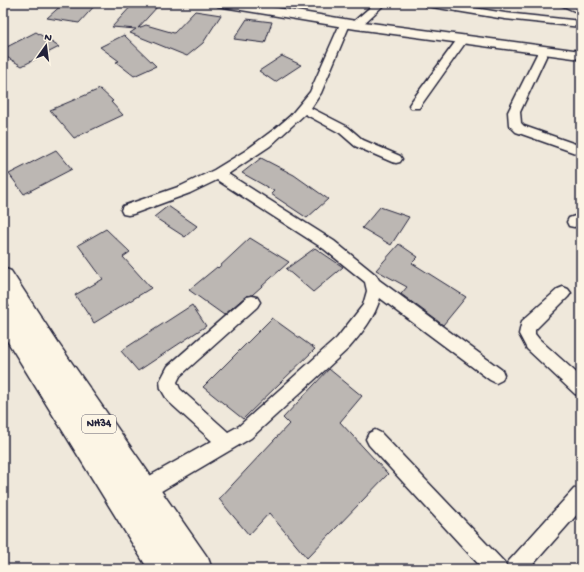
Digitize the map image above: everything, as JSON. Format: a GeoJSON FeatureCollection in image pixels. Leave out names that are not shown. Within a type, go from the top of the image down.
{"type":"FeatureCollection","features":[{"type":"Feature","properties":{"kind":"highway","name":"NH34"},"geometry":{"type":"LineString","coordinates":[[3,277],[50,351],[197,569]]}},
{"type":"Feature","properties":{"kind":"highway","name":"NH34"},"geometry":{"type":"LineString","coordinates":[[3,314],[165,569]]}},
{"type":"Feature","properties":{"kind":"main road"},"geometry":{"type":"LineString","coordinates":[[223,3],[351,25],[581,55]]}},
{"type":"Feature","properties":{"kind":"street"},"geometry":{"type":"LineString","coordinates":[[128,210],[203,182],[218,174],[277,134],[304,109],[315,93],[351,25],[381,3]]}},
{"type":"Feature","properties":{"kind":"street"},"geometry":{"type":"LineString","coordinates":[[426,3],[506,16],[581,24]]}},
{"type":"Feature","properties":{"kind":"street"},"geometry":{"type":"LineString","coordinates":[[564,3],[581,11]]}},
{"type":"Feature","properties":{"kind":"street"},"geometry":{"type":"LineString","coordinates":[[414,105],[463,40]]}},
{"type":"Feature","properties":{"kind":"street"},"geometry":{"type":"LineString","coordinates":[[544,50],[514,112],[515,125],[520,129],[581,151]]}},
{"type":"Feature","properties":{"kind":"street"},"geometry":{"type":"LineString","coordinates":[[304,109],[344,130],[359,143],[396,159]]}},
{"type":"Feature","properties":{"kind":"street"},"geometry":{"type":"LineString","coordinates":[[144,490],[245,432],[348,337],[370,308],[374,299],[374,285],[371,279],[329,245],[218,174]]}},
{"type":"Feature","properties":{"kind":"street"},"geometry":{"type":"LineString","coordinates":[[374,285],[496,374]]}},
{"type":"Feature","properties":{"kind":"street"},"geometry":{"type":"LineString","coordinates":[[562,293],[528,326],[526,333],[533,344],[581,388]]}},
{"type":"Feature","properties":{"kind":"street"},"geometry":{"type":"LineString","coordinates":[[227,442],[174,395],[169,389],[168,382],[174,371],[252,302]]}},
{"type":"Feature","properties":{"kind":"street"},"geometry":{"type":"LineString","coordinates":[[375,439],[497,569]]}},
{"type":"Feature","properties":{"kind":"street"},"geometry":{"type":"LineString","coordinates":[[515,569],[581,496]]}},
{"type":"Feature","properties":{"kind":"building"},"geometry":{"type":"Polygon","coordinates":[[[64,3],[97,3],[79,23],[47,18],[64,3]]]}},
{"type":"Feature","properties":{"kind":"building"},"geometry":{"type":"Polygon","coordinates":[[[134,3],[146,3],[158,6],[138,28],[146,25],[174,33],[195,11],[221,15],[203,43],[187,56],[130,33],[136,29],[112,27],[134,3]]]}},
{"type":"Feature","properties":{"kind":"building"},"geometry":{"type":"Polygon","coordinates":[[[247,19],[272,22],[265,43],[234,39],[247,19]]]}},
{"type":"Feature","properties":{"kind":"building"},"geometry":{"type":"Polygon","coordinates":[[[36,32],[59,47],[22,66],[3,55],[3,49],[36,32]]]}},
{"type":"Feature","properties":{"kind":"building"},"geometry":{"type":"Polygon","coordinates":[[[124,35],[156,66],[134,76],[116,62],[119,61],[100,47],[124,35]]]}},
{"type":"Feature","properties":{"kind":"building"},"geometry":{"type":"Polygon","coordinates":[[[282,56],[301,65],[275,82],[259,71],[282,56]]]}},
{"type":"Feature","properties":{"kind":"building"},"geometry":{"type":"Polygon","coordinates":[[[100,89],[113,101],[111,102],[123,115],[74,138],[50,110],[100,89]]]}},
{"type":"Feature","properties":{"kind":"building"},"geometry":{"type":"Polygon","coordinates":[[[56,150],[72,169],[24,194],[9,174],[56,150]]]}},
{"type":"Feature","properties":{"kind":"building"},"geometry":{"type":"Polygon","coordinates":[[[261,158],[294,175],[328,199],[307,218],[271,194],[274,191],[242,173],[261,158]]]}},
{"type":"Feature","properties":{"kind":"building"},"geometry":{"type":"Polygon","coordinates":[[[168,206],[197,226],[185,237],[154,217],[168,206]]]}},
{"type":"Feature","properties":{"kind":"building"},"geometry":{"type":"Polygon","coordinates":[[[380,207],[409,217],[391,245],[362,228],[380,207]]]}},
{"type":"Feature","properties":{"kind":"building"},"geometry":{"type":"Polygon","coordinates":[[[106,229],[130,252],[123,257],[151,288],[94,323],[75,295],[103,279],[78,245],[106,229]]]}},
{"type":"Feature","properties":{"kind":"building"},"geometry":{"type":"Polygon","coordinates":[[[250,238],[289,262],[252,295],[246,296],[224,315],[189,290],[217,267],[218,268],[250,238]]]}},
{"type":"Feature","properties":{"kind":"building"},"geometry":{"type":"Polygon","coordinates":[[[399,244],[418,257],[412,263],[466,297],[443,325],[401,294],[407,287],[376,270],[399,244]]]}},
{"type":"Feature","properties":{"kind":"building"},"geometry":{"type":"Polygon","coordinates":[[[315,248],[343,267],[313,292],[286,269],[315,248]]]}},
{"type":"Feature","properties":{"kind":"building"},"geometry":{"type":"Polygon","coordinates":[[[192,305],[206,326],[138,371],[121,351],[192,305]]]}},
{"type":"Feature","properties":{"kind":"building"},"geometry":{"type":"Polygon","coordinates":[[[272,318],[315,349],[243,419],[203,387],[272,318]]]}},
{"type":"Feature","properties":{"kind":"building"},"geometry":{"type":"Polygon","coordinates":[[[329,369],[362,396],[340,422],[388,474],[307,558],[269,513],[249,535],[219,499],[289,424],[283,418],[329,369]]]}}]}
